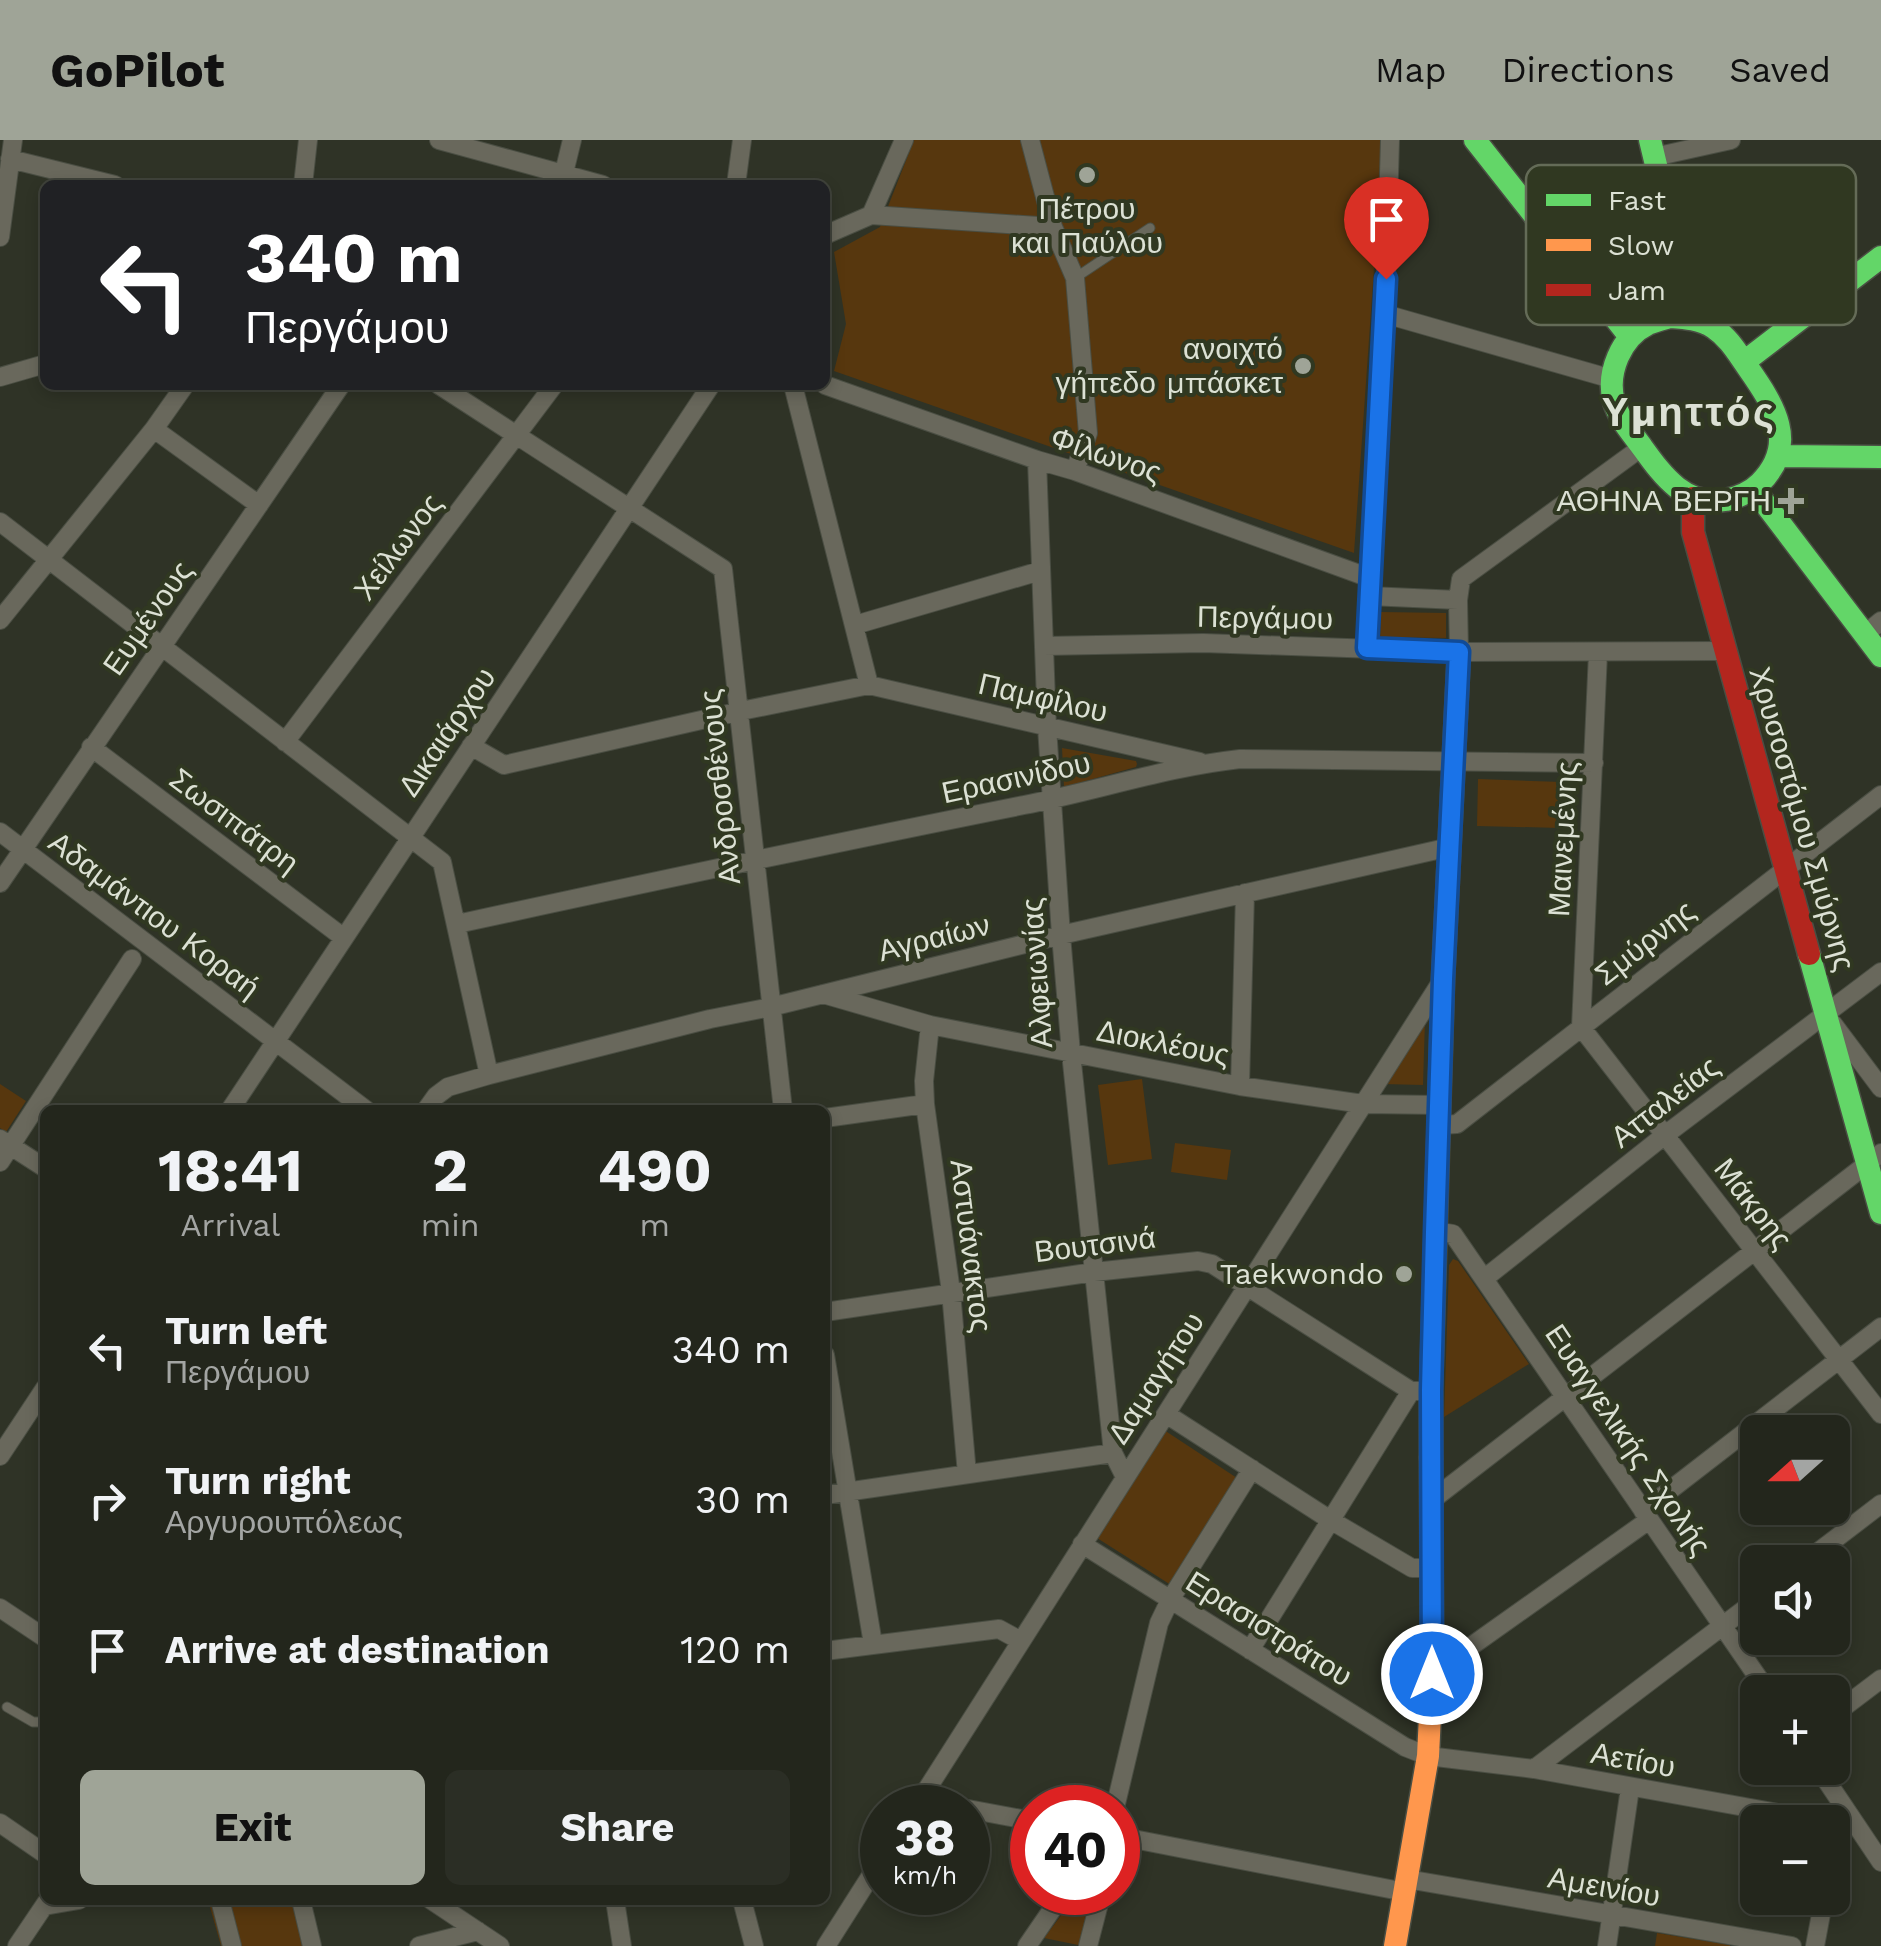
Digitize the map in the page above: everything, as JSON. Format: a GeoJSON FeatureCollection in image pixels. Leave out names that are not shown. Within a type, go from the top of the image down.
{"type":"FeatureCollection","features":[{"type":"Feature","properties":{"kind":"street"},"geometry":{"type":"LineString","coordinates":[[304,180],[308,140]]}},
{"type":"Feature","properties":{"kind":"street"},"geometry":{"type":"LineString","coordinates":[[439,140],[562,180],[572,140]]}},
{"type":"Feature","properties":{"kind":"street"},"geometry":{"type":"LineString","coordinates":[[737,180],[742,140]]}},
{"type":"Feature","properties":{"kind":"street"},"geometry":{"type":"LineString","coordinates":[[872,214],[904,140]]}},
{"type":"Feature","properties":{"kind":"street"},"geometry":{"type":"LineString","coordinates":[[1030,140],[1052,227],[1076,278],[1088,433],[1075,471]]}},
{"type":"Feature","properties":{"kind":"street"},"geometry":{"type":"LineString","coordinates":[[1367,648],[1390,140]]}},
{"type":"Feature","properties":{"kind":"street"},"geometry":{"type":"LineString","coordinates":[[1475,140],[1526,205]]}},
{"type":"Feature","properties":{"kind":"street"},"geometry":{"type":"LineString","coordinates":[[1652,148],[1731,140]]}},
{"type":"Feature","properties":{"kind":"street"},"geometry":{"type":"LineString","coordinates":[[0,237],[12,150],[101,180]]}},
{"type":"Feature","properties":{"kind":"street"},"geometry":{"type":"LineString","coordinates":[[830,233],[872,214],[1052,227]]}},
{"type":"Feature","properties":{"kind":"street"},"geometry":{"type":"LineString","coordinates":[[1856,276],[1881,257]]}},
{"type":"Feature","properties":{"kind":"street"},"geometry":{"type":"LineString","coordinates":[[1385,314],[1612,379]]}},
{"type":"Feature","properties":{"kind":"street"},"geometry":{"type":"LineString","coordinates":[[1620,325],[1630,338]]}},
{"type":"Feature","properties":{"kind":"street"},"geometry":{"type":"LineString","coordinates":[[1647,325],[1630,338],[1617,357],[1612,379],[1614,402],[1624,422],[1676,489],[1693,498],[1716,502],[1754,489],[1769,474],[1778,456],[1781,435],[1778,414],[1768,396],[1731,344],[1707,325]]}},
{"type":"Feature","properties":{"kind":"street"},"geometry":{"type":"LineString","coordinates":[[1744,362],[1792,325]]}},
{"type":"Feature","properties":{"kind":"street"},"geometry":{"type":"LineString","coordinates":[[0,378],[40,366]]}},
{"type":"Feature","properties":{"kind":"street","name":"Φίλωνος"},"geometry":{"type":"LineString","coordinates":[[830,387],[1075,471],[1369,587],[1458,600]]}},
{"type":"Feature","properties":{"kind":"street"},"geometry":{"type":"LineString","coordinates":[[0,620],[181,390]]}},
{"type":"Feature","properties":{"kind":"street","name":"Ευμένους"},"geometry":{"type":"LineString","coordinates":[[0,883],[338,390]]}},
{"type":"Feature","properties":{"kind":"street"},"geometry":{"type":"LineString","coordinates":[[447,390],[629,509]]}},
{"type":"Feature","properties":{"kind":"street","name":"Χείλωνος"},"geometry":{"type":"LineString","coordinates":[[286,742],[550,390]]}},
{"type":"Feature","properties":{"kind":"street","name":"Δικαιάρχου"},"geometry":{"type":"LineString","coordinates":[[233,1105],[708,390]]}},
{"type":"Feature","properties":{"kind":"street"},"geometry":{"type":"LineString","coordinates":[[472,746],[504,765],[870,685],[795,390]]}},
{"type":"Feature","properties":{"kind":"street"},"geometry":{"type":"LineString","coordinates":[[154,429],[259,505]]}},
{"type":"Feature","properties":{"kind":"street"},"geometry":{"type":"LineString","coordinates":[[1395,1946],[1428,1756],[1432,1674],[1432,1500],[1421,1391],[1435,1232],[1461,580],[1642,447]]}},
{"type":"Feature","properties":{"kind":"street"},"geometry":{"type":"LineString","coordinates":[[1778,456],[1881,457]]}},
{"type":"Feature","properties":{"kind":"street","name":"Αλφειωνίας"},"geometry":{"type":"LineString","coordinates":[[1037,460],[1047,727],[1071,1053],[1113,1454],[1125,1477]]}},
{"type":"Feature","properties":{"kind":"street"},"geometry":{"type":"LineString","coordinates":[[1754,489],[1873,628],[1881,656]]}},
{"type":"Feature","properties":{"kind":"street","name":"Χρυσοστόμου Σμύρνης"},"geometry":{"type":"LineString","coordinates":[[1693,498],[1693,532],[1724,651],[1825,1014],[1874,1158],[1881,1212]]}},
{"type":"Feature","properties":{"kind":"street","name":"Ανδροσθένους"},"geometry":{"type":"LineString","coordinates":[[629,509],[723,569],[782,1105]]}},
{"type":"Feature","properties":{"kind":"street"},"geometry":{"type":"LineString","coordinates":[[0,522],[442,862],[488,1075]]}},
{"type":"Feature","properties":{"kind":"street"},"geometry":{"type":"LineString","coordinates":[[855,625],[1040,571]]}},
{"type":"Feature","properties":{"kind":"street","name":"Περγάμου"},"geometry":{"type":"LineString","coordinates":[[1044,646],[1203,643],[1459,652],[1724,651]]}},
{"type":"Feature","properties":{"kind":"street","name":"Μαινεμένης"},"geometry":{"type":"LineString","coordinates":[[1581,1027],[1598,653]]}},
{"type":"Feature","properties":{"kind":"street","name":"Παμφίλου"},"geometry":{"type":"LineString","coordinates":[[870,685],[1205,763]]}},
{"type":"Feature","properties":{"kind":"street","name":"Σωσιπάτρη"},"geometry":{"type":"LineString","coordinates":[[92,748],[344,938]]}},
{"type":"Feature","properties":{"kind":"street","name":"Ερασινίδου"},"geometry":{"type":"LineString","coordinates":[[457,924],[1240,758],[1594,763]]}},
{"type":"Feature","properties":{"kind":"street","name":"Σμύρνης"},"geometry":{"type":"LineString","coordinates":[[1440,1115],[1456,1124],[1881,795]]}},
{"type":"Feature","properties":{"kind":"street","name":"Αδαμάντιου Κοραή"},"geometry":{"type":"LineString","coordinates":[[0,832],[359,1105]]}},
{"type":"Feature","properties":{"kind":"street","name":"Αγραίων"},"geometry":{"type":"LineString","coordinates":[[431,1103],[448,1087],[710,1019],[1450,847]]}},
{"type":"Feature","properties":{"kind":"street"},"geometry":{"type":"LineString","coordinates":[[1240,1086],[1245,893]]}},
{"type":"Feature","properties":{"kind":"street"},"geometry":{"type":"LineString","coordinates":[[40,1166],[4,1149],[132,959]]}},
{"type":"Feature","properties":{"kind":"street","name":"Ατταλείας"},"geometry":{"type":"LineString","coordinates":[[1485,1278],[1881,972]]}},
{"type":"Feature","properties":{"kind":"street","name":"Δαμαγήτου"},"geometry":{"type":"LineString","coordinates":[[929,1785],[1443,979]]}},
{"type":"Feature","properties":{"kind":"street","name":"Διοκλέους"},"geometry":{"type":"LineString","coordinates":[[821,994],[930,1024],[1071,1053],[1240,1086],[1440,1115]]}},
{"type":"Feature","properties":{"kind":"street"},"geometry":{"type":"LineString","coordinates":[[1825,1014],[1881,1088]]}},
{"type":"Feature","properties":{"kind":"street","name":"Αστυάνακτος"},"geometry":{"type":"LineString","coordinates":[[930,1024],[925,1104],[950,1292],[967,1474]]}},
{"type":"Feature","properties":{"kind":"street","name":"Μάκρης"},"geometry":{"type":"LineString","coordinates":[[1581,1027],[1881,1414]]}},
{"type":"Feature","properties":{"kind":"street"},"geometry":{"type":"LineString","coordinates":[[830,1117],[925,1104]]}},
{"type":"Feature","properties":{"kind":"street"},"geometry":{"type":"LineString","coordinates":[[1432,1500],[1874,1158]]}},
{"type":"Feature","properties":{"kind":"street","name":"Ευαγγελικής Σχολής"},"geometry":{"type":"LineString","coordinates":[[1435,1232],[1453,1234],[1485,1278],[1756,1675]]}},
{"type":"Feature","properties":{"kind":"street","name":"Βουτσινά"},"geometry":{"type":"LineString","coordinates":[[830,1311],[1094,1272],[1198,1261],[1212,1264],[1421,1391]]}},
{"type":"Feature","properties":{"kind":"street"},"geometry":{"type":"LineString","coordinates":[[1432,1674],[1646,1516],[1881,1326]]}},
{"type":"Feature","properties":{"kind":"street"},"geometry":{"type":"LineString","coordinates":[[830,1386],[873,1644]]}},
{"type":"Feature","properties":{"kind":"street"},"geometry":{"type":"LineString","coordinates":[[1250,1650],[1421,1391]]}},
{"type":"Feature","properties":{"kind":"street"},"geometry":{"type":"LineString","coordinates":[[0,1456],[40,1396]]}},
{"type":"Feature","properties":{"kind":"street"},"geometry":{"type":"LineString","coordinates":[[1166,1414],[1412,1568],[1432,1568]]}},
{"type":"Feature","properties":{"kind":"street"},"geometry":{"type":"LineString","coordinates":[[830,1494],[1113,1454]]}},
{"type":"Feature","properties":{"kind":"street"},"geometry":{"type":"LineString","coordinates":[[1120,1785],[1159,1622],[1252,1469]]}},
{"type":"Feature","properties":{"kind":"street"},"geometry":{"type":"LineString","coordinates":[[1827,1545],[1881,1504]]}},
{"type":"Feature","properties":{"kind":"street","name":"Ερασιστράτου"},"geometry":{"type":"LineString","coordinates":[[1082,1544],[1405,1747],[1428,1756]]}},
{"type":"Feature","properties":{"kind":"street"},"geometry":{"type":"LineString","coordinates":[[0,1608],[40,1635]]}},
{"type":"Feature","properties":{"kind":"street"},"geometry":{"type":"LineString","coordinates":[[1534,1770],[1740,1613]]}},
{"type":"Feature","properties":{"kind":"street"},"geometry":{"type":"LineString","coordinates":[[830,1650],[998,1629],[1021,1641]]}},
{"type":"Feature","properties":{"kind":"street"},"geometry":{"type":"LineString","coordinates":[[1850,1702],[1881,1678]]}},
{"type":"Feature","properties":{"kind":"street","name":"Αετίου"},"geometry":{"type":"LineString","coordinates":[[1428,1756],[1740,1806]]}},
{"type":"Feature","properties":{"kind":"street"},"geometry":{"type":"LineString","coordinates":[[1607,1946],[1630,1788]]}},
{"type":"Feature","properties":{"kind":"street"},"geometry":{"type":"LineString","coordinates":[[0,1823],[40,1851]]}},
{"type":"Feature","properties":{"kind":"street"},"geometry":{"type":"LineString","coordinates":[[1850,1833],[1881,1862]]}},
{"type":"Feature","properties":{"kind":"street","name":"Αμεινίου"},"geometry":{"type":"LineString","coordinates":[[1140,1840],[1792,1946]]}},
{"type":"Feature","properties":{"kind":"street"},"geometry":{"type":"LineString","coordinates":[[826,1946],[860,1893]]}},
{"type":"Feature","properties":{"kind":"street"},"geometry":{"type":"LineString","coordinates":[[17,1946],[45,1905]]}},
{"type":"Feature","properties":{"kind":"street"},"geometry":{"type":"LineString","coordinates":[[221,1905],[232,1946]]}},
{"type":"Feature","properties":{"kind":"street"},"geometry":{"type":"LineString","coordinates":[[302,1905],[312,1946]]}},
{"type":"Feature","properties":{"kind":"street"},"geometry":{"type":"LineString","coordinates":[[439,1905],[500,1946]]}},
{"type":"Feature","properties":{"kind":"street"},"geometry":{"type":"LineString","coordinates":[[616,1905],[622,1946]]}},
{"type":"Feature","properties":{"kind":"street"},"geometry":{"type":"LineString","coordinates":[[743,1905],[754,1946]]}},
{"type":"Feature","properties":{"kind":"street"},"geometry":{"type":"LineString","coordinates":[[1026,1946],[1048,1915]]}},
{"type":"Feature","properties":{"kind":"street"},"geometry":{"type":"LineString","coordinates":[[1088,1946],[1096,1915]]}},
{"type":"Feature","properties":{"kind":"street"},"geometry":{"type":"LineString","coordinates":[[1816,1946],[1821,1915]]}},
{"type":"Feature","properties":{"kind":"street"},"geometry":{"type":"LineString","coordinates":[[419,1946],[478,1931]]}},
{"type":"Feature","properties":{"kind":"lane"},"geometry":{"type":"LineString","coordinates":[[1076,278],[1150,228]]}},
{"type":"Feature","properties":{"kind":"lane"},"geometry":{"type":"LineString","coordinates":[[7,1707],[40,1722]]}},
{"type":"Feature","properties":{"kind":"shaded area"},"geometry":{"type":"Polygon","coordinates":[[[914,140],[1383,140],[1354,553],[834,371],[846,324],[834,252],[880,227],[914,140]]]}},
{"type":"Feature","properties":{"kind":"shaded area"},"geometry":{"type":"Polygon","coordinates":[[[1381,612],[1446,613],[1446,638],[1380,637],[1381,612]]]}},
{"type":"Feature","properties":{"kind":"shaded area"},"geometry":{"type":"Polygon","coordinates":[[[1062,748],[1136,761],[1137,764],[1064,787],[1062,748]]]}},
{"type":"Feature","properties":{"kind":"shaded area"},"geometry":{"type":"Polygon","coordinates":[[[1478,779],[1562,782],[1561,828],[1477,826],[1478,779]]]}},
{"type":"Feature","properties":{"kind":"shaded area"},"geometry":{"type":"Polygon","coordinates":[[[1425,1020],[1423,1085],[1382,1084],[1425,1020]]]}},
{"type":"Feature","properties":{"kind":"shaded area"},"geometry":{"type":"Polygon","coordinates":[[[1142,1079],[1152,1159],[1108,1165],[1098,1085],[1142,1079]]]}},
{"type":"Feature","properties":{"kind":"shaded area"},"geometry":{"type":"Polygon","coordinates":[[[0,1084],[26,1101],[6,1132],[0,1128],[0,1084]]]}},
{"type":"Feature","properties":{"kind":"shaded area"},"geometry":{"type":"Polygon","coordinates":[[[1175,1143],[1231,1150],[1227,1180],[1171,1172],[1175,1143]]]}},
{"type":"Feature","properties":{"kind":"shaded area"},"geometry":{"type":"Polygon","coordinates":[[[1453,1259],[1529,1364],[1444,1417],[1449,1265],[1453,1259]]]}},
{"type":"Feature","properties":{"kind":"shaded area"},"geometry":{"type":"Polygon","coordinates":[[[1164,1430],[1240,1480],[1171,1585],[1097,1538],[1164,1430]]]}},
{"type":"Feature","properties":{"kind":"shaded area"},"geometry":{"type":"Polygon","coordinates":[[[209,1905],[304,1905],[315,1946],[221,1946],[209,1905]]]}},
{"type":"Feature","properties":{"kind":"shaded area"},"geometry":{"type":"Polygon","coordinates":[[[1061,1915],[1091,1915],[1083,1946],[1044,1938],[1061,1915]]]}},
{"type":"Feature","properties":{"kind":"shaded area"},"geometry":{"type":"Polygon","coordinates":[[[1657,1933],[1730,1945],[1730,1946],[1655,1946],[1657,1933]]]}},
{"type":"Feature","properties":{"kind":"traffic: fast"},"geometry":{"type":"LineString","coordinates":[[1475,140],[1526,205]]}},
{"type":"Feature","properties":{"kind":"traffic: fast"},"geometry":{"type":"LineString","coordinates":[[1650,140],[1656,165]]}},
{"type":"Feature","properties":{"kind":"traffic: fast"},"geometry":{"type":"LineString","coordinates":[[1856,276],[1881,257]]}},
{"type":"Feature","properties":{"kind":"traffic: fast"},"geometry":{"type":"LineString","coordinates":[[1621,325],[1630,337]]}},
{"type":"Feature","properties":{"kind":"traffic: fast"},"geometry":{"type":"LineString","coordinates":[[1646,325],[1630,338],[1618,357],[1612,379],[1616,408],[1650,458],[1676,487],[1711,501],[1740,496],[1760,483],[1772,468],[1780,439],[1774,410],[1758,382],[1729,341],[1709,325]]}},
{"type":"Feature","properties":{"kind":"traffic: fast"},"geometry":{"type":"LineString","coordinates":[[1744,362],[1792,325]]}},
{"type":"Feature","properties":{"kind":"traffic: fast"},"geometry":{"type":"LineString","coordinates":[[1778,456],[1881,457]]}},
{"type":"Feature","properties":{"kind":"traffic: fast"},"geometry":{"type":"LineString","coordinates":[[1754,489],[1881,656]]}},
{"type":"Feature","properties":{"kind":"traffic: fast"},"geometry":{"type":"LineString","coordinates":[[1431,1458],[1443,979],[1459,652]]}},
{"type":"Feature","properties":{"kind":"traffic: fast"},"geometry":{"type":"LineString","coordinates":[[1809,954],[1881,1213]]}},
{"type":"Feature","properties":{"kind":"traffic: slow"},"geometry":{"type":"LineString","coordinates":[[1395,1946],[1428,1756],[1432,1674],[1431,1458]]}},
{"type":"Feature","properties":{"kind":"traffic: jam"},"geometry":{"type":"LineString","coordinates":[[1693,498],[1693,532],[1809,954]]}},
{"type":"Feature","properties":{"kind":"place","name":"Πέτρου και Παύλου"},"geometry":{"type":"Point","coordinates":[1087,175]}},
{"type":"Feature","properties":{"kind":"place","name":"ανοιχτό γήπεδο μπάσκετ"},"geometry":{"type":"Point","coordinates":[1303,366]}},
{"type":"Feature","properties":{"kind":"place","name":"ΑΘΗΝΑ ΒΕΡΓΗ"},"geometry":{"type":"Point","coordinates":[1791,501]}},
{"type":"Feature","properties":{"kind":"place","name":"Taekwondo"},"geometry":{"type":"Point","coordinates":[1404,1274]}},
{"type":"Feature","properties":{"kind":"district","name":"Υμηττός"},"geometry":{"type":"Point","coordinates":[1689,412]}},
{"type":"Feature","properties":{"kind":"route"},"geometry":{"type":"LineString","coordinates":[[1386,279],[1367,648],[1459,652],[1435,1232],[1432,1674]]}}]}
